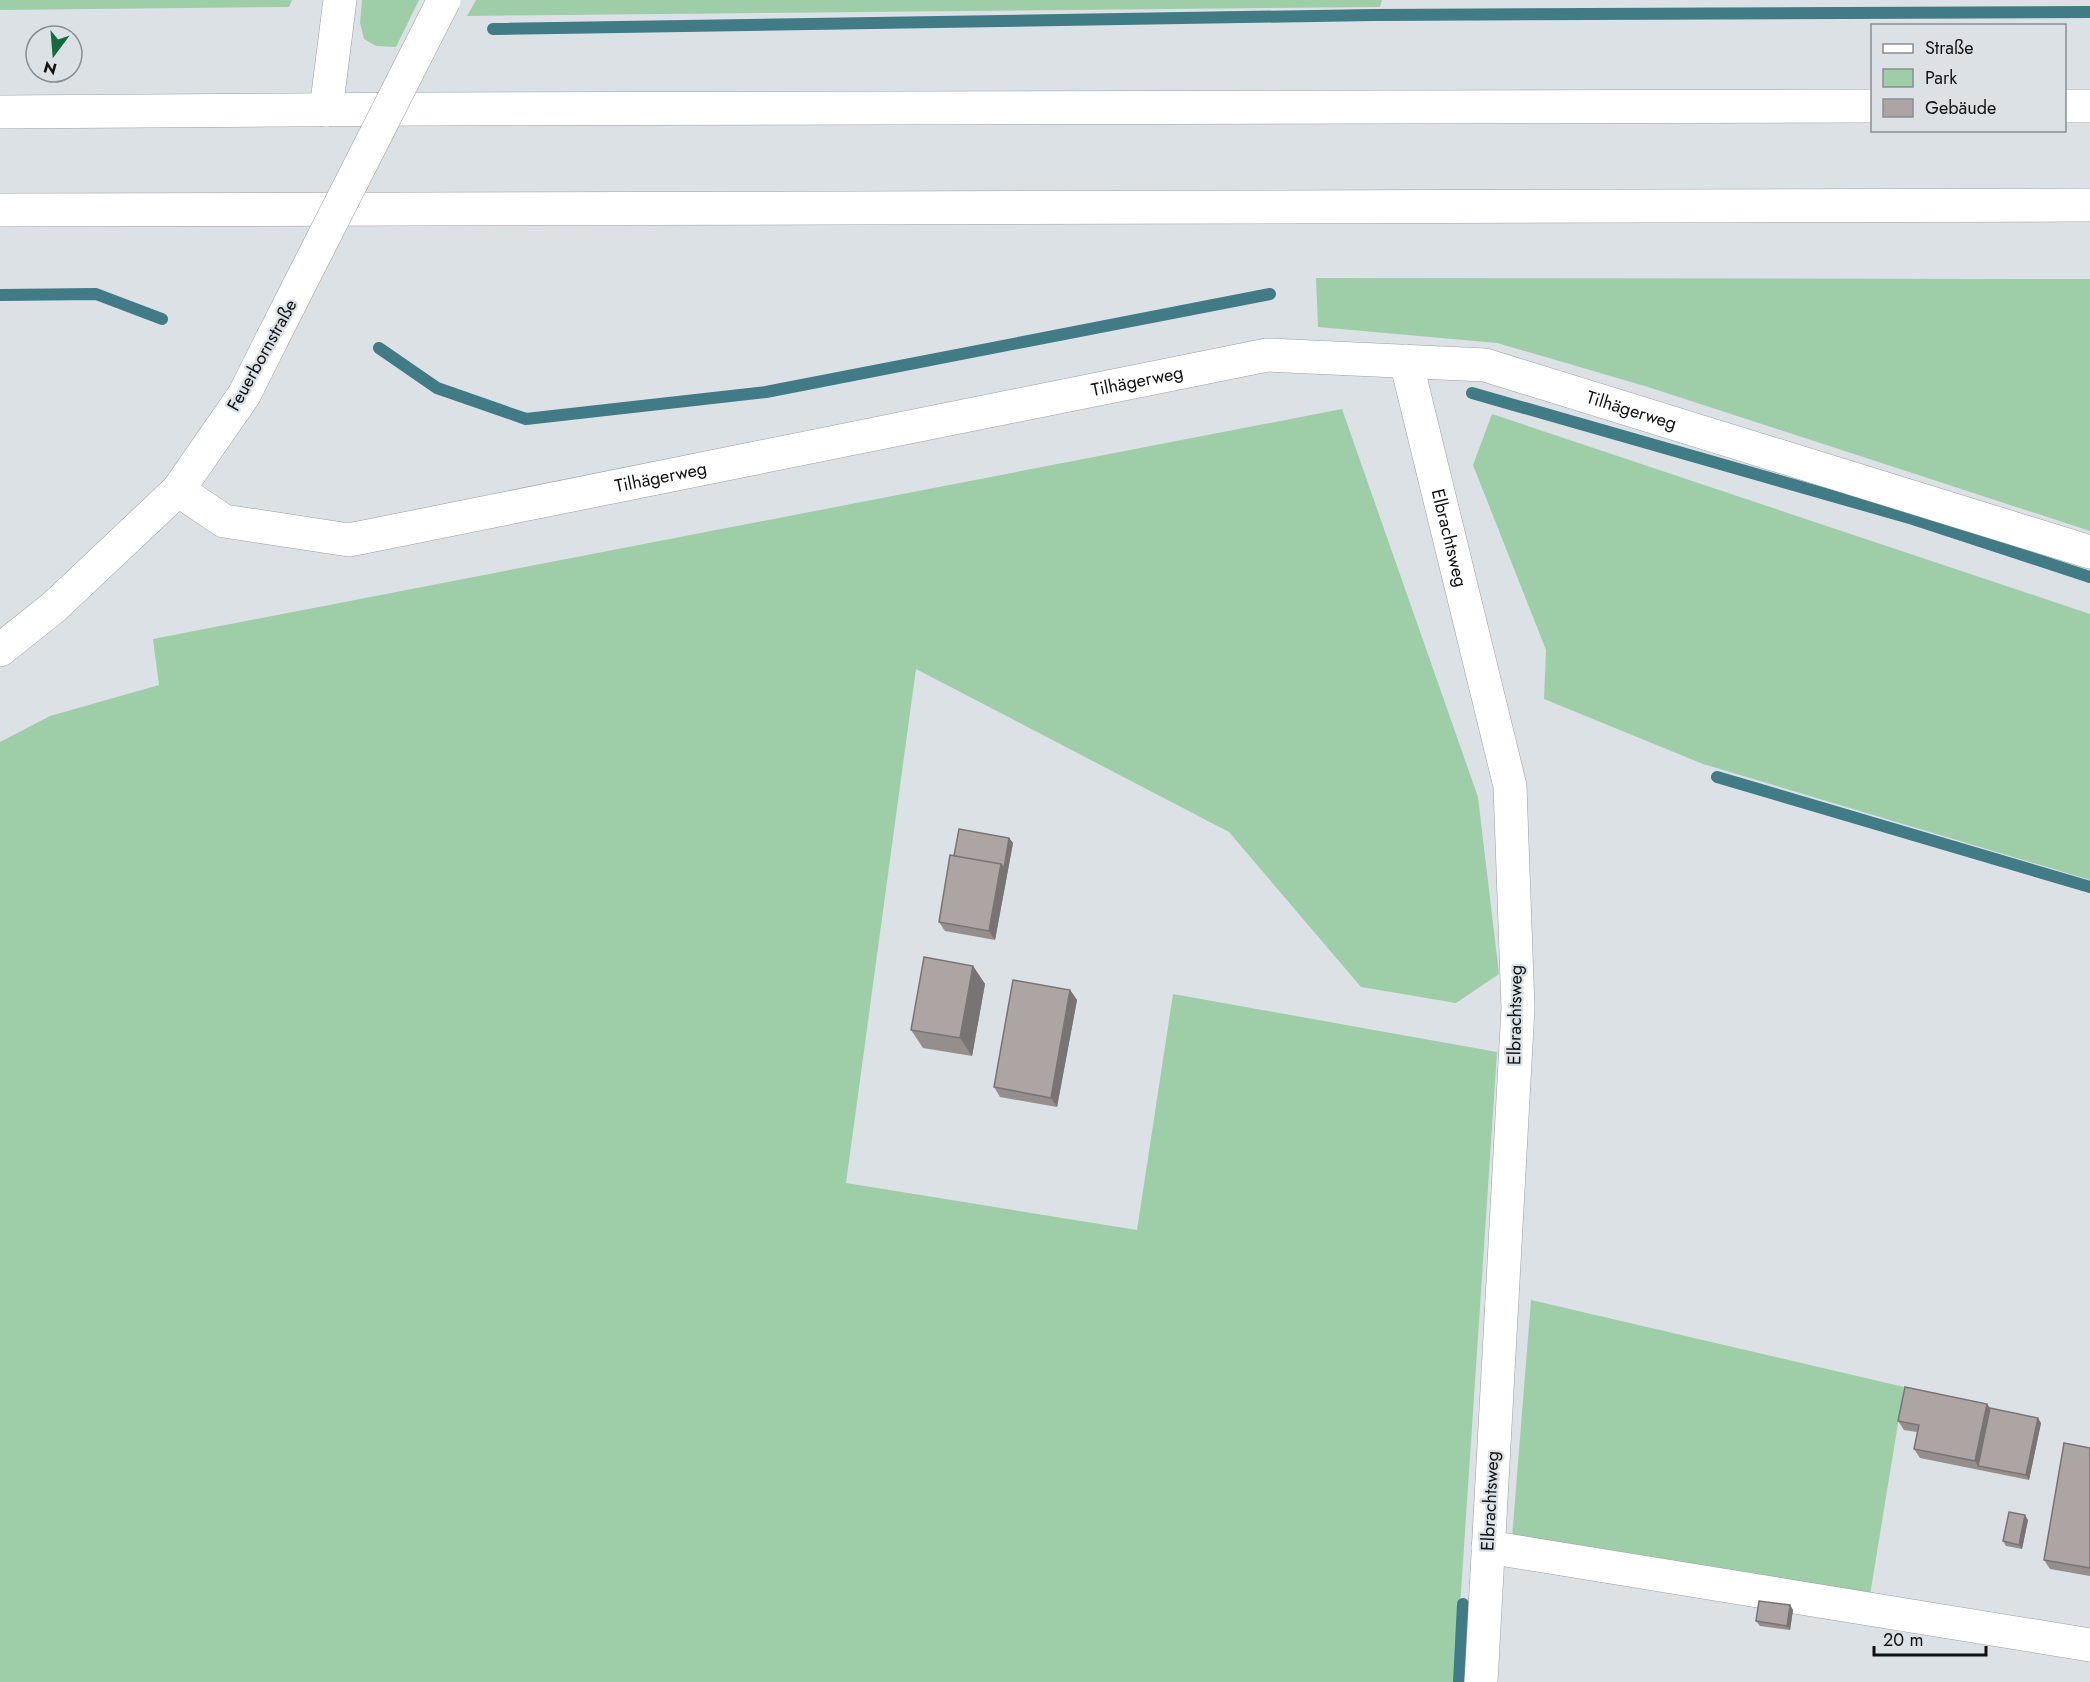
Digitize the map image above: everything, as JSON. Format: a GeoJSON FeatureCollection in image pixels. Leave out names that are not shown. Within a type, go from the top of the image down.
{"type":"FeatureCollection","features":[{"type":"Feature","properties":{"kind":"main road"},"geometry":{"type":"LineString","coordinates":[[326,110],[340,0]]}},
{"type":"Feature","properties":{"kind":"main road","name":"Feuerbornstraße"},"geometry":{"type":"LineString","coordinates":[[0,650],[54,608],[178,490],[244,395],[444,0]]}},
{"type":"Feature","properties":{"kind":"main road"},"geometry":{"type":"LineString","coordinates":[[0,112],[1871,106]]}},
{"type":"Feature","properties":{"kind":"main road"},"geometry":{"type":"LineString","coordinates":[[2066,106],[2090,106]]}},
{"type":"Feature","properties":{"kind":"main road"},"geometry":{"type":"LineString","coordinates":[[0,210],[2090,205]]}},
{"type":"Feature","properties":{"kind":"main road","name":"Tilhägerweg"},"geometry":{"type":"LineString","coordinates":[[178,490],[224,521],[349,540],[1267,355],[1485,365],[2090,552]]}},
{"type":"Feature","properties":{"kind":"main road","name":"Elbrachtsweg"},"geometry":{"type":"LineString","coordinates":[[1406,360],[1509,786],[1518,1008],[1481,1682]]}},
{"type":"Feature","properties":{"kind":"main road"},"geometry":{"type":"LineString","coordinates":[[1488,1547],[2090,1645]]}},
{"type":"Feature","properties":{"kind":"green space"},"geometry":{"type":"Polygon","coordinates":[[[0,0],[292,0],[289,7],[0,10],[0,0]]]}},
{"type":"Feature","properties":{"kind":"green space"},"geometry":{"type":"Polygon","coordinates":[[[362,0],[419,0],[396,47],[376,46],[364,39],[360,23],[362,0]]]}},
{"type":"Feature","properties":{"kind":"green space"},"geometry":{"type":"Polygon","coordinates":[[[476,0],[1382,0],[1380,7],[467,16],[476,0]]]}},
{"type":"Feature","properties":{"kind":"green space"},"geometry":{"type":"Polygon","coordinates":[[[1316,278],[2090,279],[2090,531],[1648,387],[1497,343],[1318,327],[1316,278]]]}},
{"type":"Feature","properties":{"kind":"green space"},"geometry":{"type":"Polygon","coordinates":[[[1342,409],[1478,797],[1499,974],[1456,1003],[1361,987],[1229,832],[916,669],[846,1183],[1137,1230],[1173,994],[1497,1052],[1455,1682],[0,1682],[0,742],[50,716],[159,685],[153,639],[1342,409]]]}},
{"type":"Feature","properties":{"kind":"green space"},"geometry":{"type":"Polygon","coordinates":[[[1492,414],[2090,614],[2090,880],[1703,764],[1544,699],[1546,650],[1473,465],[1492,414]]]}},
{"type":"Feature","properties":{"kind":"green space"},"geometry":{"type":"Polygon","coordinates":[[[1531,1300],[1904,1387],[1869,1601],[1512,1538],[1531,1300]]]}},
{"type":"Feature","properties":{"kind":"building"},"geometry":{"type":"Polygon","coordinates":[[[959,829],[1009,838],[1004,868],[1001,864],[954,856],[959,829]]]}},
{"type":"Feature","properties":{"kind":"building"},"geometry":{"type":"Polygon","coordinates":[[[950,855],[1001,864],[989,931],[939,922],[950,855]]]}},
{"type":"Feature","properties":{"kind":"building"},"geometry":{"type":"Polygon","coordinates":[[[924,957],[973,966],[960,1038],[911,1030],[924,957]]]}},
{"type":"Feature","properties":{"kind":"building"},"geometry":{"type":"Polygon","coordinates":[[[1013,980],[1070,990],[1051,1098],[994,1087],[1013,980]]]}},
{"type":"Feature","properties":{"kind":"building"},"geometry":{"type":"Polygon","coordinates":[[[1905,1387],[1987,1404],[1975,1461],[1914,1449],[1919,1425],[1898,1421],[1905,1387]]]}},
{"type":"Feature","properties":{"kind":"building"},"geometry":{"type":"Polygon","coordinates":[[[1990,1408],[2038,1418],[2026,1475],[1978,1466],[1990,1408]]]}},
{"type":"Feature","properties":{"kind":"building"},"geometry":{"type":"Polygon","coordinates":[[[2064,1443],[2090,1448],[2090,1568],[2044,1560],[2064,1443]]]}},
{"type":"Feature","properties":{"kind":"building"},"geometry":{"type":"Polygon","coordinates":[[[2009,1512],[2025,1515],[2019,1545],[2003,1541],[2009,1512]]]}},
{"type":"Feature","properties":{"kind":"building"},"geometry":{"type":"Polygon","coordinates":[[[1759,1601],[1790,1605],[1787,1626],[1756,1621],[1759,1601]]]}},
{"type":"Feature","properties":{"kind":"waterway"},"geometry":{"type":"LineString","coordinates":[[493,29],[1374,15],[2090,12]]}},
{"type":"Feature","properties":{"kind":"waterway"},"geometry":{"type":"LineString","coordinates":[[0,295],[96,294],[162,319]]}},
{"type":"Feature","properties":{"kind":"waterway"},"geometry":{"type":"LineString","coordinates":[[379,348],[437,388],[526,419],[766,392],[1270,294]]}},
{"type":"Feature","properties":{"kind":"waterway"},"geometry":{"type":"LineString","coordinates":[[1472,393],[1913,519],[2090,577]]}},
{"type":"Feature","properties":{"kind":"waterway"},"geometry":{"type":"LineString","coordinates":[[1717,777],[2090,887]]}},
{"type":"Feature","properties":{"kind":"waterway"},"geometry":{"type":"LineString","coordinates":[[1459,1682],[1463,1604]]}}]}
